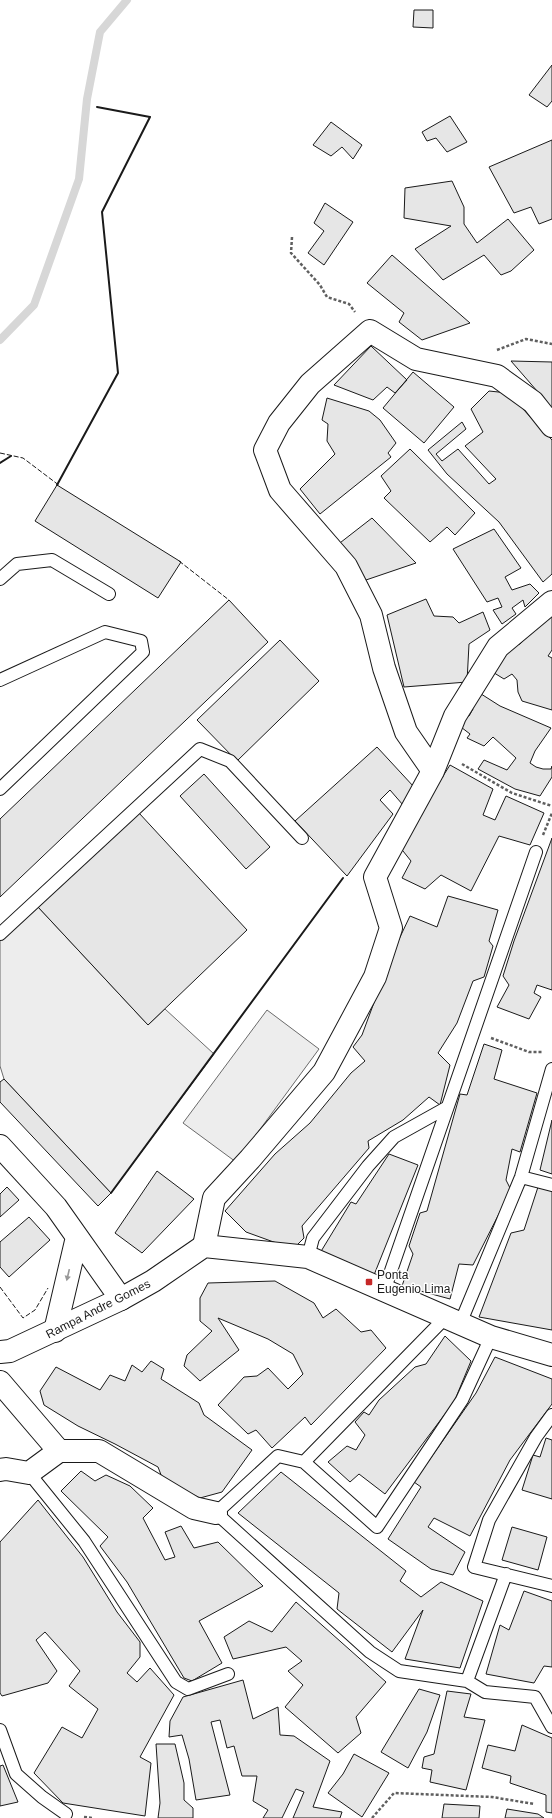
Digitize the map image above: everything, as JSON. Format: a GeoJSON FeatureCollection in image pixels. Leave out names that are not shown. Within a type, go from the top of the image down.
{"type":"FeatureCollection","features":[{"type":"Feature","properties":{"kind":"street"},"geometry":{"type":"LineString","coordinates":[[437,762],[406,732],[384,668],[372,616],[349,573],[311,524],[280,490],[265,450],[279,423],[310,384],[370,331],[416,359],[497,376],[533,402],[552,426]]}},
{"type":"Feature","properties":{"kind":"street"},"geometry":{"type":"LineString","coordinates":[[552,602],[498,647],[455,716],[437,762],[375,877],[391,928],[375,977],[324,1072],[250,1159],[214,1198],[204,1246],[308,1257],[369,1282],[384,1291],[491,1337],[552,1355]]}},
{"type":"Feature","properties":{"kind":"street"},"geometry":{"type":"LineString","coordinates":[[0,1146],[56,1208],[121,1299]]}},
{"type":"Feature","properties":{"kind":"street"},"geometry":{"type":"LineString","coordinates":[[55,1331],[76,1237]]}},
{"type":"Feature","properties":{"kind":"street","name":"Rampa Andre Gomes"},"geometry":{"type":"LineString","coordinates":[[0,1352],[10,1351],[121,1299],[153,1281],[204,1246]]}},
{"type":"Feature","properties":{"kind":"street"},"geometry":{"type":"LineString","coordinates":[[0,1382],[58,1451]]}},
{"type":"Feature","properties":{"kind":"street"},"geometry":{"type":"LineString","coordinates":[[0,1470],[28,1473],[58,1451],[99,1451],[194,1508],[216,1513]]}},
{"type":"Feature","properties":{"kind":"lane"},"geometry":{"type":"LineString","coordinates":[[0,579],[17,564],[52,560],[109,594]]}},
{"type":"Feature","properties":{"kind":"lane"},"geometry":{"type":"LineString","coordinates":[[0,680],[105,632],[141,641],[143,652],[0,789]]}},
{"type":"Feature","properties":{"kind":"lane"},"geometry":{"type":"LineString","coordinates":[[0,934],[200,749],[230,761],[302,838]]}},
{"type":"Feature","properties":{"kind":"lane"},"geometry":{"type":"LineString","coordinates":[[384,1291],[446,1108],[536,852]]}},
{"type":"Feature","properties":{"kind":"lane"},"geometry":{"type":"LineString","coordinates":[[304,1462],[453,1321],[521,1177],[552,1069]]}},
{"type":"Feature","properties":{"kind":"lane"},"geometry":{"type":"LineString","coordinates":[[308,1257],[313,1238],[368,1166],[394,1137],[446,1108]]}},
{"type":"Feature","properties":{"kind":"lane"},"geometry":{"type":"LineString","coordinates":[[521,1177],[552,1185]]}},
{"type":"Feature","properties":{"kind":"lane"},"geometry":{"type":"LineString","coordinates":[[491,1337],[462,1400],[377,1527],[304,1462],[278,1456],[216,1513],[370,1652],[400,1671],[467,1681],[485,1692],[535,1698],[552,1727]]}},
{"type":"Feature","properties":{"kind":"lane"},"geometry":{"type":"LineString","coordinates":[[552,1415],[536,1437],[489,1520],[474,1567],[552,1586]]}},
{"type":"Feature","properties":{"kind":"lane"},"geometry":{"type":"LineString","coordinates":[[28,1473],[84,1541],[176,1682],[188,1690],[228,1674]]}},
{"type":"Feature","properties":{"kind":"lane"},"geometry":{"type":"LineString","coordinates":[[467,1681],[506,1574]]}},
{"type":"Feature","properties":{"kind":"lane"},"geometry":{"type":"LineString","coordinates":[[0,1730],[16,1774],[42,1797],[66,1814]]}},
{"type":"Feature","properties":{"kind":"path"},"geometry":{"type":"LineString","coordinates":[[292,237],[291,253],[320,285],[327,297],[349,304],[370,331]]}},
{"type":"Feature","properties":{"kind":"path"},"geometry":{"type":"LineString","coordinates":[[489,352],[526,339],[552,344]]}},
{"type":"Feature","properties":{"kind":"path"},"geometry":{"type":"LineString","coordinates":[[437,762],[512,794],[552,806]]}},
{"type":"Feature","properties":{"kind":"path"},"geometry":{"type":"LineString","coordinates":[[536,852],[552,813]]}},
{"type":"Feature","properties":{"kind":"path"},"geometry":{"type":"LineString","coordinates":[[473,1032],[529,1052],[544,1051]]}},
{"type":"Feature","properties":{"kind":"path"},"geometry":{"type":"LineString","coordinates":[[372,1818],[394,1793],[492,1797],[534,1804]]}},
{"type":"Feature","properties":{"kind":"shaded area"},"geometry":{"type":"Polygon","coordinates":[[[38,907],[148,1025],[165,1009],[214,1054],[111,1193],[4,1079],[0,1066],[0,939],[38,907]]]}},
{"type":"Feature","properties":{"kind":"shaded area"},"geometry":{"type":"Polygon","coordinates":[[[267,1010],[319,1049],[236,1162],[183,1123],[267,1010]]]}},
{"type":"Feature","properties":{"kind":"building"},"geometry":{"type":"Polygon","coordinates":[[[414,10],[433,10],[433,28],[413,27],[414,10]]]}},
{"type":"Feature","properties":{"kind":"building"},"geometry":{"type":"Polygon","coordinates":[[[552,65],[552,101],[547,107],[529,95],[552,65]]]}},
{"type":"Feature","properties":{"kind":"building"},"geometry":{"type":"Polygon","coordinates":[[[450,116],[467,142],[447,152],[436,138],[427,141],[422,132],[450,116]]]}},
{"type":"Feature","properties":{"kind":"building"},"geometry":{"type":"Polygon","coordinates":[[[331,122],[362,145],[353,159],[342,147],[331,156],[313,145],[331,122]]]}},
{"type":"Feature","properties":{"kind":"building"},"geometry":{"type":"Polygon","coordinates":[[[552,140],[552,219],[539,224],[531,207],[514,213],[489,167],[552,140]]]}},
{"type":"Feature","properties":{"kind":"building"},"geometry":{"type":"Polygon","coordinates":[[[452,181],[464,207],[464,224],[477,243],[508,219],[534,250],[511,271],[501,275],[484,255],[443,280],[415,249],[451,226],[404,218],[405,188],[452,181]]]}},
{"type":"Feature","properties":{"kind":"building"},"geometry":{"type":"Polygon","coordinates":[[[325,203],[353,222],[324,265],[308,253],[324,231],[314,223],[325,203]]]}},
{"type":"Feature","properties":{"kind":"building"},"geometry":{"type":"Polygon","coordinates":[[[392,255],[470,323],[422,340],[399,322],[404,313],[367,283],[392,255]]]}},
{"type":"Feature","properties":{"kind":"building"},"geometry":{"type":"Polygon","coordinates":[[[371,346],[407,380],[395,393],[387,387],[373,400],[334,385],[371,346]]]}},
{"type":"Feature","properties":{"kind":"building"},"geometry":{"type":"Polygon","coordinates":[[[511,361],[552,362],[552,410],[544,399],[511,361]]]}},
{"type":"Feature","properties":{"kind":"building"},"geometry":{"type":"Polygon","coordinates":[[[413,372],[454,407],[424,443],[383,408],[413,372]]]}},
{"type":"Feature","properties":{"kind":"building"},"geometry":{"type":"Polygon","coordinates":[[[489,391],[508,393],[552,440],[552,574],[543,582],[499,522],[447,474],[428,450],[462,422],[466,429],[436,454],[442,461],[458,449],[489,484],[496,479],[465,446],[483,432],[471,409],[489,391]]]}},
{"type":"Feature","properties":{"kind":"building"},"geometry":{"type":"Polygon","coordinates":[[[327,398],[369,411],[380,420],[396,443],[388,453],[391,457],[320,514],[300,489],[335,454],[327,441],[328,424],[322,420],[327,398]]]}},
{"type":"Feature","properties":{"kind":"building"},"geometry":{"type":"Polygon","coordinates":[[[410,449],[475,513],[455,535],[447,527],[430,542],[384,498],[391,491],[381,476],[410,449]]]}},
{"type":"Feature","properties":{"kind":"building"},"geometry":{"type":"Polygon","coordinates":[[[57,485],[181,562],[158,598],[35,521],[57,485]]]}},
{"type":"Feature","properties":{"kind":"building"},"geometry":{"type":"Polygon","coordinates":[[[372,518],[416,563],[363,581],[336,546],[372,518]]]}},
{"type":"Feature","properties":{"kind":"building"},"geometry":{"type":"Polygon","coordinates":[[[494,529],[521,568],[505,577],[512,590],[530,584],[539,593],[525,607],[523,600],[512,608],[516,614],[502,624],[493,610],[502,607],[498,598],[487,602],[453,549],[494,529]]]}},
{"type":"Feature","properties":{"kind":"building"},"geometry":{"type":"Polygon","coordinates":[[[426,599],[434,616],[453,617],[459,623],[483,612],[490,630],[469,644],[467,682],[404,687],[387,615],[426,599]]]}},
{"type":"Feature","properties":{"kind":"building"},"geometry":{"type":"Polygon","coordinates":[[[229,600],[268,642],[0,897],[0,819],[229,600]]]}},
{"type":"Feature","properties":{"kind":"building"},"geometry":{"type":"Polygon","coordinates":[[[552,611],[552,650],[548,656],[552,658],[552,710],[522,701],[518,692],[517,680],[512,674],[504,679],[491,671],[504,649],[520,644],[552,611]]]}},
{"type":"Feature","properties":{"kind":"building"},"geometry":{"type":"Polygon","coordinates":[[[280,640],[319,681],[237,761],[197,720],[280,640]]]}},
{"type":"Feature","properties":{"kind":"building"},"geometry":{"type":"Polygon","coordinates":[[[478,692],[500,706],[551,728],[535,751],[530,763],[543,769],[551,769],[552,766],[552,777],[540,796],[515,789],[478,769],[484,760],[507,770],[516,758],[493,737],[484,746],[467,738],[470,734],[457,724],[462,716],[469,716],[473,709],[469,706],[478,692]]]}},
{"type":"Feature","properties":{"kind":"building"},"geometry":{"type":"Polygon","coordinates":[[[377,747],[414,787],[403,805],[390,790],[380,800],[393,814],[347,876],[295,821],[377,747]]]}},
{"type":"Feature","properties":{"kind":"building"},"geometry":{"type":"Polygon","coordinates":[[[450,765],[493,789],[483,815],[495,820],[506,796],[544,813],[530,845],[499,836],[471,891],[441,875],[425,889],[402,878],[411,861],[399,846],[450,765]]]}},
{"type":"Feature","properties":{"kind":"building"},"geometry":{"type":"Polygon","coordinates":[[[204,774],[270,847],[246,869],[180,796],[204,774]]]}},
{"type":"Feature","properties":{"kind":"building"},"geometry":{"type":"Polygon","coordinates":[[[139,813],[247,930],[148,1025],[38,907],[139,813]]]}},
{"type":"Feature","properties":{"kind":"building"},"geometry":{"type":"Polygon","coordinates":[[[552,838],[552,990],[537,985],[534,993],[541,997],[529,1019],[497,1007],[509,985],[503,976],[514,941],[552,838]]]}},
{"type":"Feature","properties":{"kind":"building"},"geometry":{"type":"Polygon","coordinates":[[[448,896],[498,910],[489,941],[493,946],[484,977],[473,981],[457,1023],[438,1053],[450,1065],[440,1105],[429,1097],[403,1120],[368,1141],[369,1148],[302,1226],[304,1238],[293,1249],[246,1232],[225,1211],[275,1154],[310,1123],[351,1073],[365,1061],[353,1047],[362,1035],[392,954],[410,916],[437,927],[448,896]]]}},
{"type":"Feature","properties":{"kind":"building"},"geometry":{"type":"Polygon","coordinates":[[[484,1044],[502,1050],[494,1079],[537,1093],[520,1152],[512,1149],[506,1180],[511,1190],[473,1265],[459,1264],[450,1299],[402,1286],[413,1254],[409,1246],[420,1213],[427,1211],[460,1094],[467,1095],[484,1044]]]}},
{"type":"Feature","properties":{"kind":"building"},"geometry":{"type":"Polygon","coordinates":[[[4,1079],[111,1193],[98,1206],[0,1102],[0,1082],[4,1079]]]}},
{"type":"Feature","properties":{"kind":"building"},"geometry":{"type":"Polygon","coordinates":[[[552,1120],[552,1174],[540,1170],[552,1120]]]}},
{"type":"Feature","properties":{"kind":"building"},"geometry":{"type":"Polygon","coordinates":[[[389,1154],[418,1165],[374,1275],[320,1253],[351,1202],[356,1204],[389,1154]]]}},
{"type":"Feature","properties":{"kind":"building"},"geometry":{"type":"Polygon","coordinates":[[[157,1171],[194,1199],[142,1253],[115,1233],[157,1171]]]}},
{"type":"Feature","properties":{"kind":"building"},"geometry":{"type":"Polygon","coordinates":[[[7,1187],[19,1200],[0,1217],[0,1194],[7,1187]]]}},
{"type":"Feature","properties":{"kind":"building"},"geometry":{"type":"Polygon","coordinates":[[[538,1187],[552,1191],[552,1330],[479,1317],[511,1233],[524,1230],[538,1187]]]}},
{"type":"Feature","properties":{"kind":"building"},"geometry":{"type":"Polygon","coordinates":[[[29,1217],[50,1240],[9,1277],[0,1267],[0,1242],[29,1217]]]}},
{"type":"Feature","properties":{"kind":"building"},"geometry":{"type":"Polygon","coordinates":[[[275,1281],[314,1303],[323,1318],[336,1309],[361,1332],[371,1330],[386,1348],[311,1425],[305,1417],[272,1448],[256,1430],[248,1434],[218,1405],[244,1377],[257,1376],[268,1368],[288,1389],[303,1374],[293,1354],[268,1339],[218,1318],[239,1350],[200,1381],[184,1366],[187,1355],[212,1331],[200,1321],[200,1298],[208,1283],[275,1281]]]}},
{"type":"Feature","properties":{"kind":"building"},"geometry":{"type":"Polygon","coordinates":[[[445,1336],[471,1361],[454,1402],[385,1494],[359,1474],[350,1482],[328,1462],[347,1446],[356,1450],[365,1435],[355,1422],[364,1412],[369,1415],[379,1400],[415,1367],[426,1364],[445,1336]]]}},
{"type":"Feature","properties":{"kind":"building"},"geometry":{"type":"Polygon","coordinates":[[[495,1357],[552,1379],[552,1404],[510,1460],[470,1536],[434,1518],[428,1527],[465,1552],[453,1575],[431,1569],[388,1539],[421,1487],[414,1482],[476,1393],[495,1357]]]}},
{"type":"Feature","properties":{"kind":"building"},"geometry":{"type":"Polygon","coordinates":[[[151,1361],[164,1369],[161,1379],[199,1403],[204,1415],[252,1450],[222,1492],[200,1498],[163,1480],[158,1467],[78,1426],[44,1405],[40,1391],[56,1367],[100,1390],[110,1375],[125,1381],[132,1365],[142,1372],[151,1361]]]}},
{"type":"Feature","properties":{"kind":"building"},"geometry":{"type":"Polygon","coordinates":[[[546,1438],[552,1440],[552,1499],[522,1490],[533,1455],[540,1457],[546,1438]]]}},
{"type":"Feature","properties":{"kind":"building"},"geometry":{"type":"Polygon","coordinates":[[[81,1471],[95,1481],[106,1475],[130,1486],[153,1508],[143,1518],[165,1560],[175,1557],[165,1532],[181,1526],[194,1548],[218,1542],[263,1586],[199,1621],[222,1663],[192,1681],[184,1678],[127,1582],[100,1546],[108,1537],[61,1491],[81,1471]]]}},
{"type":"Feature","properties":{"kind":"building"},"geometry":{"type":"Polygon","coordinates":[[[281,1472],[406,1571],[400,1581],[421,1597],[441,1582],[483,1601],[460,1668],[405,1659],[423,1610],[392,1652],[337,1609],[339,1593],[238,1513],[281,1472]]]}},
{"type":"Feature","properties":{"kind":"building"},"geometry":{"type":"Polygon","coordinates":[[[38,1500],[83,1557],[117,1612],[140,1642],[140,1657],[127,1673],[137,1682],[150,1668],[174,1695],[140,1757],[151,1763],[145,1816],[63,1803],[34,1773],[62,1727],[82,1738],[98,1709],[69,1686],[80,1671],[45,1632],[36,1640],[57,1671],[48,1683],[2,1696],[0,1693],[0,1542],[38,1500]]]}},
{"type":"Feature","properties":{"kind":"building"},"geometry":{"type":"Polygon","coordinates":[[[512,1527],[547,1537],[538,1570],[502,1560],[512,1527]]]}},
{"type":"Feature","properties":{"kind":"building"},"geometry":{"type":"Polygon","coordinates":[[[524,1591],[552,1601],[552,1667],[544,1666],[534,1683],[486,1674],[500,1625],[509,1630],[524,1591]]]}},
{"type":"Feature","properties":{"kind":"building"},"geometry":{"type":"Polygon","coordinates":[[[296,1602],[386,1682],[356,1717],[361,1733],[338,1753],[285,1707],[303,1685],[288,1671],[302,1661],[286,1647],[233,1659],[224,1637],[249,1621],[272,1632],[296,1602]]]}},
{"type":"Feature","properties":{"kind":"building"},"geometry":{"type":"Polygon","coordinates":[[[243,1680],[253,1719],[278,1707],[280,1735],[294,1736],[330,1761],[313,1807],[342,1812],[340,1818],[293,1818],[304,1792],[296,1789],[282,1818],[263,1818],[268,1810],[253,1801],[257,1776],[242,1776],[234,1746],[227,1748],[220,1720],[211,1722],[230,1795],[196,1800],[189,1759],[182,1735],[169,1737],[170,1721],[183,1697],[243,1680]]]}},
{"type":"Feature","properties":{"kind":"building"},"geometry":{"type":"Polygon","coordinates":[[[419,1689],[440,1695],[427,1732],[408,1768],[381,1752],[419,1689]]]}},
{"type":"Feature","properties":{"kind":"building"},"geometry":{"type":"Polygon","coordinates":[[[447,1691],[471,1694],[464,1717],[485,1720],[466,1790],[430,1782],[432,1770],[422,1768],[424,1757],[434,1754],[447,1691]]]}},
{"type":"Feature","properties":{"kind":"building"},"geometry":{"type":"Polygon","coordinates":[[[522,1725],[552,1738],[552,1813],[546,1812],[546,1795],[510,1783],[511,1776],[482,1768],[488,1745],[515,1751],[522,1725]]]}},
{"type":"Feature","properties":{"kind":"building"},"geometry":{"type":"Polygon","coordinates":[[[156,1744],[175,1744],[184,1783],[184,1800],[193,1808],[193,1818],[158,1818],[160,1803],[156,1744]]]}},
{"type":"Feature","properties":{"kind":"building"},"geometry":{"type":"Polygon","coordinates":[[[354,1754],[389,1773],[362,1817],[328,1793],[343,1774],[354,1754]]]}},
{"type":"Feature","properties":{"kind":"building"},"geometry":{"type":"Polygon","coordinates":[[[3,1765],[18,1802],[0,1806],[0,1766],[3,1765]]]}},
{"type":"Feature","properties":{"kind":"building"},"geometry":{"type":"Polygon","coordinates":[[[444,1804],[480,1806],[479,1818],[442,1818],[444,1804]]]}},
{"type":"Feature","properties":{"kind":"building"},"geometry":{"type":"Polygon","coordinates":[[[507,1809],[538,1814],[544,1818],[505,1818],[507,1809]]]}},
{"type":"Feature","properties":{"kind":"waterway"},"geometry":{"type":"LineString","coordinates":[[0,340],[34,305],[79,179],[87,99],[100,32],[127,0]]}},
{"type":"Feature","properties":{"kind":"fence"},"geometry":{"type":"LineString","coordinates":[[0,453],[23,458],[60,486]]}},
{"type":"Feature","properties":{"kind":"fence"},"geometry":{"type":"LineString","coordinates":[[179,561],[229,600]]}},
{"type":"Feature","properties":{"kind":"fence"},"geometry":{"type":"LineString","coordinates":[[0,1287],[23,1318],[35,1310],[48,1288]]}},
{"type":"Feature","properties":{"kind":"wall"},"geometry":{"type":"LineString","coordinates":[[57,485],[118,373],[102,212],[150,117],[97,107]]}},
{"type":"Feature","properties":{"kind":"wall"},"geometry":{"type":"LineString","coordinates":[[0,463],[11,456]]}},
{"type":"Feature","properties":{"kind":"wall"},"geometry":{"type":"LineString","coordinates":[[111,1193],[343,878]]}},
{"type":"Feature","properties":{"kind":"place","name":"Ponta Eugenio Lima"},"geometry":{"type":"Point","coordinates":[369,1282]}}]}
